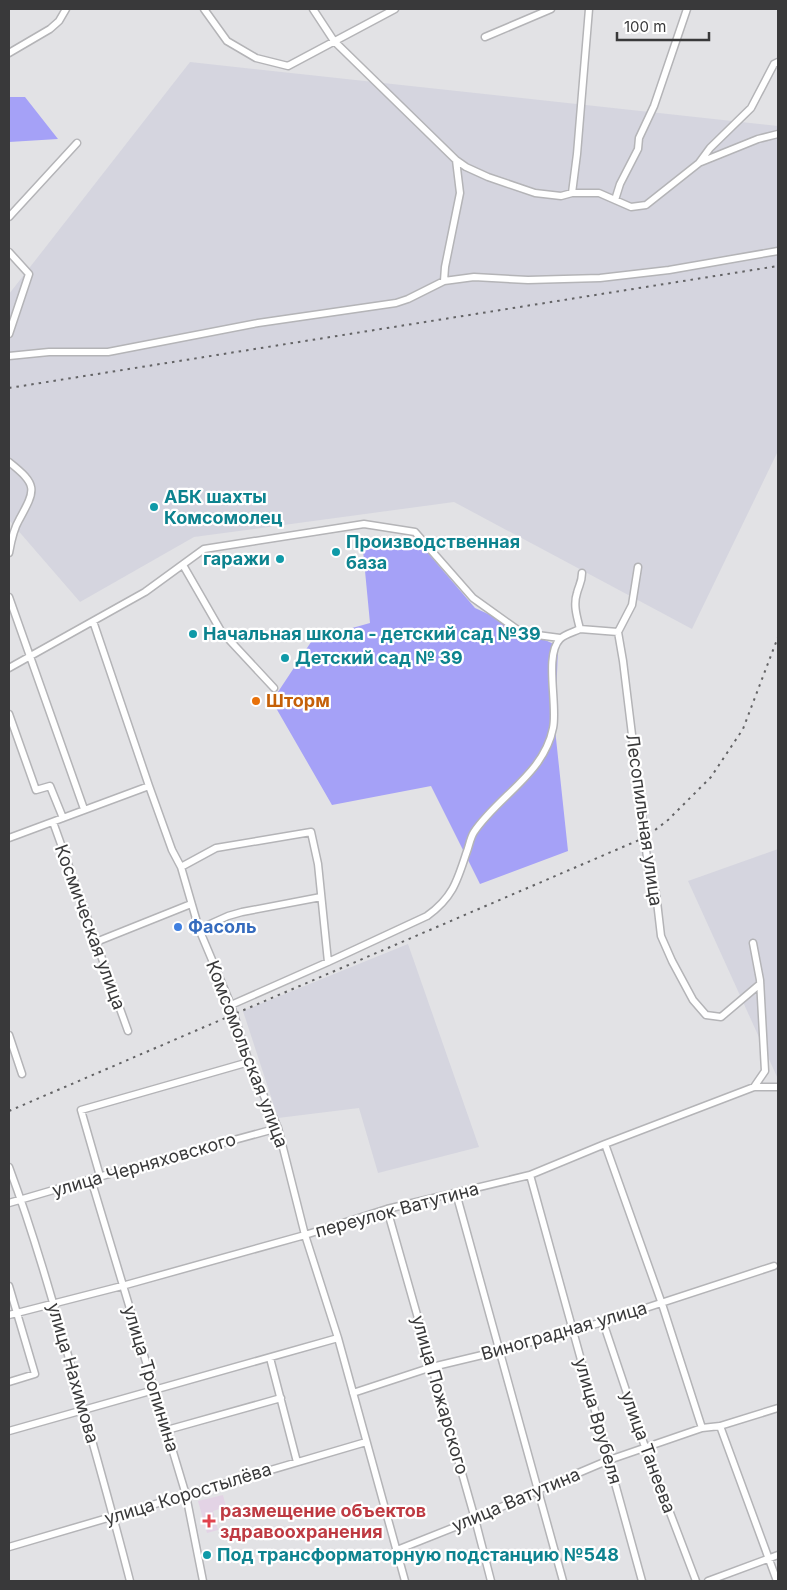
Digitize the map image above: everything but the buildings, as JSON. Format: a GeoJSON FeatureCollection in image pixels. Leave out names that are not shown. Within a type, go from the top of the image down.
{"type":"FeatureCollection","features":[{"type":"Feature","properties":{"kind":"street"},"geometry":{"type":"LineString","coordinates":[[9,53],[50,29],[59,21],[66,9]]}},
{"type":"Feature","properties":{"kind":"street"},"geometry":{"type":"LineString","coordinates":[[204,9],[227,40],[256,58],[288,66],[395,9]]}},
{"type":"Feature","properties":{"kind":"street"},"geometry":{"type":"LineString","coordinates":[[313,9],[334,41],[456,160],[466,167],[488,177],[535,193],[561,196],[572,193],[599,193],[631,207],[646,204],[699,163],[710,148],[751,108],[774,64],[778,62]]}},
{"type":"Feature","properties":{"kind":"street"},"geometry":{"type":"LineString","coordinates":[[485,37],[551,9]]}},
{"type":"Feature","properties":{"kind":"street"},"geometry":{"type":"LineString","coordinates":[[572,193],[589,9]]}},
{"type":"Feature","properties":{"kind":"street"},"geometry":{"type":"LineString","coordinates":[[615,200],[620,184],[638,149],[639,138],[654,106],[687,9]]}},
{"type":"Feature","properties":{"kind":"street"},"geometry":{"type":"LineString","coordinates":[[699,163],[778,134]]}},
{"type":"Feature","properties":{"kind":"street"},"geometry":{"type":"LineString","coordinates":[[9,217],[76,142]]}},
{"type":"Feature","properties":{"kind":"street"},"geometry":{"type":"LineString","coordinates":[[444,281],[445,267],[460,193],[456,160]]}},
{"type":"Feature","properties":{"kind":"street"},"geometry":{"type":"LineString","coordinates":[[9,356],[49,352],[108,352],[258,323],[396,303],[444,281],[474,277],[528,280],[600,278],[669,270],[778,251]]}},
{"type":"Feature","properties":{"kind":"street"},"geometry":{"type":"LineString","coordinates":[[9,252],[28,274],[9,334]]}},
{"type":"Feature","properties":{"kind":"street"},"geometry":{"type":"LineString","coordinates":[[9,462],[21,471],[32,491],[32,497],[14,531],[9,553]]}},
{"type":"Feature","properties":{"kind":"street"},"geometry":{"type":"LineString","coordinates":[[9,668],[30,658],[145,592],[204,550],[364,524],[415,532],[473,598],[522,633],[560,638],[580,629],[618,632],[632,606],[638,567]]}},
{"type":"Feature","properties":{"kind":"street"},"geometry":{"type":"LineString","coordinates":[[183,565],[221,631],[274,688]]}},
{"type":"Feature","properties":{"kind":"street"},"geometry":{"type":"LineString","coordinates":[[580,629],[575,608],[577,592],[582,583],[582,573]]}},
{"type":"Feature","properties":{"kind":"street"},"geometry":{"type":"LineString","coordinates":[[9,597],[84,809]]}},
{"type":"Feature","properties":{"kind":"street","name":"Комсомольская улица"},"geometry":{"type":"LineString","coordinates":[[93,621],[149,786],[172,850],[181,867],[190,904],[231,1005],[249,1062],[278,1128],[305,1235],[338,1338],[405,1581]]}},
{"type":"Feature","properties":{"kind":"street","name":"Лесопильная улица"},"geometry":{"type":"LineString","coordinates":[[618,632],[650,874],[656,893],[660,936],[693,1000],[706,1015],[722,1017],[760,984]]}},
{"type":"Feature","properties":{"kind":"street"},"geometry":{"type":"LineString","coordinates":[[231,1005],[427,916],[439,907],[452,892],[473,834],[520,784],[544,754],[554,728],[552,657],[560,638]]}},
{"type":"Feature","properties":{"kind":"street","name":"Космическая улица"},"geometry":{"type":"LineString","coordinates":[[9,714],[36,790],[50,786],[63,818]]}},
{"type":"Feature","properties":{"kind":"street"},"geometry":{"type":"LineString","coordinates":[[9,838],[149,786]]}},
{"type":"Feature","properties":{"kind":"street","name":"Космическая улица"},"geometry":{"type":"LineString","coordinates":[[53,822],[128,1031]]}},
{"type":"Feature","properties":{"kind":"street"},"geometry":{"type":"LineString","coordinates":[[181,867],[216,848],[312,832],[318,864],[328,962]]}},
{"type":"Feature","properties":{"kind":"street"},"geometry":{"type":"LineString","coordinates":[[199,928],[242,912],[321,897]]}},
{"type":"Feature","properties":{"kind":"street"},"geometry":{"type":"LineString","coordinates":[[96,942],[190,904]]}},
{"type":"Feature","properties":{"kind":"street"},"geometry":{"type":"LineString","coordinates":[[753,943],[760,984],[765,1071],[754,1088]]}},
{"type":"Feature","properties":{"kind":"street"},"geometry":{"type":"LineString","coordinates":[[9,1035],[22,1074]]}},
{"type":"Feature","properties":{"kind":"street"},"geometry":{"type":"LineString","coordinates":[[100,1176],[81,1110],[249,1062]]}},
{"type":"Feature","properties":{"kind":"street","name":"переулок Ватутина"},"geometry":{"type":"LineString","coordinates":[[9,1315],[305,1235],[387,1209],[530,1175],[605,1144],[754,1088],[778,1087]]}},
{"type":"Feature","properties":{"kind":"street","name":"улица Черняховского"},"geometry":{"type":"LineString","coordinates":[[9,1203],[100,1176],[278,1128]]}},
{"type":"Feature","properties":{"kind":"street"},"geometry":{"type":"LineString","coordinates":[[605,1144],[662,1304],[702,1428]]}},
{"type":"Feature","properties":{"kind":"street","name":"улица Нахимова"},"geometry":{"type":"LineString","coordinates":[[9,1167],[54,1303],[114,1516],[130,1581]]}},
{"type":"Feature","properties":{"kind":"street","name":"улица Врубеля"},"geometry":{"type":"LineString","coordinates":[[530,1175],[642,1581]]}},
{"type":"Feature","properties":{"kind":"street","name":"улица Тропинина"},"geometry":{"type":"LineString","coordinates":[[91,1179],[186,1495],[204,1581]]}},
{"type":"Feature","properties":{"kind":"street"},"geometry":{"type":"LineString","coordinates":[[456,1193],[563,1581]]}},
{"type":"Feature","properties":{"kind":"street","name":"улица Пожарского"},"geometry":{"type":"LineString","coordinates":[[387,1209],[491,1581]]}},
{"type":"Feature","properties":{"kind":"street","name":"Виноградная улица"},"geometry":{"type":"LineString","coordinates":[[352,1393],[432,1367],[499,1351],[603,1322],[774,1266]]}},
{"type":"Feature","properties":{"kind":"street"},"geometry":{"type":"LineString","coordinates":[[9,1286],[35,1374],[9,1382]]}},
{"type":"Feature","properties":{"kind":"street","name":"улица Танеева"},"geometry":{"type":"LineString","coordinates":[[603,1322],[645,1447],[696,1581]]}},
{"type":"Feature","properties":{"kind":"street"},"geometry":{"type":"LineString","coordinates":[[9,1431],[338,1338]]}},
{"type":"Feature","properties":{"kind":"street"},"geometry":{"type":"LineString","coordinates":[[270,1358],[297,1462]]}},
{"type":"Feature","properties":{"kind":"street"},"geometry":{"type":"LineString","coordinates":[[167,1430],[281,1398]]}},
{"type":"Feature","properties":{"kind":"street","name":"улица Ватутина"},"geometry":{"type":"LineString","coordinates":[[397,1550],[475,1519],[609,1460],[702,1428],[720,1426],[778,1408]]}},
{"type":"Feature","properties":{"kind":"street"},"geometry":{"type":"LineString","coordinates":[[720,1426],[777,1581]]}},
{"type":"Feature","properties":{"kind":"street","name":"улица Коростылёва"},"geometry":{"type":"LineString","coordinates":[[9,1547],[366,1442]]}},
{"type":"Feature","properties":{"kind":"street"},"geometry":{"type":"LineString","coordinates":[[708,1581],[778,1555]]}},
{"type":"Feature","properties":{"kind":"shaded area"},"geometry":{"type":"Polygon","coordinates":[[[190,62],[778,126],[778,451],[692,629],[454,502],[194,537],[80,602],[9,520],[9,294],[190,62]]]}},
{"type":"Feature","properties":{"kind":"shaded area"},"geometry":{"type":"Polygon","coordinates":[[[9,97],[25,97],[58,139],[9,142],[9,97]]]}},
{"type":"Feature","properties":{"kind":"shaded area"},"geometry":{"type":"Polygon","coordinates":[[[416,539],[475,608],[558,646],[555,729],[568,851],[480,884],[431,786],[332,805],[272,701],[313,639],[370,623],[363,550],[416,539]]]}},
{"type":"Feature","properties":{"kind":"shaded area"},"geometry":{"type":"Polygon","coordinates":[[[778,849],[778,1079],[688,881],[778,849]]]}},
{"type":"Feature","properties":{"kind":"shaded area"},"geometry":{"type":"Polygon","coordinates":[[[408,944],[479,1147],[378,1173],[359,1108],[278,1118],[243,1011],[408,944]]]}},
{"type":"Feature","properties":{"kind":"shaded area","name":"размещение объектов здравоохранения"},"geometry":{"type":"Polygon","coordinates":[[[223,1495],[226,1507],[213,1511],[218,1530],[207,1533],[198,1501],[223,1495]]]}},
{"type":"Feature","properties":{"kind":"railway"},"geometry":{"type":"LineString","coordinates":[[9,388],[778,266]]}},
{"type":"Feature","properties":{"kind":"railway"},"geometry":{"type":"LineString","coordinates":[[9,1111],[646,837],[668,820],[711,777],[743,729],[778,637]]}},
{"type":"Feature","properties":{"kind":"place","name":"АБК шахты Комсомолец"},"geometry":{"type":"Point","coordinates":[154,507]}},
{"type":"Feature","properties":{"kind":"place","name":"Производственная база"},"geometry":{"type":"Point","coordinates":[336,552]}},
{"type":"Feature","properties":{"kind":"place","name":"гаражи"},"geometry":{"type":"Point","coordinates":[280,559]}},
{"type":"Feature","properties":{"kind":"place","name":"Начальная школа - детский сад №39"},"geometry":{"type":"Point","coordinates":[193,634]}},
{"type":"Feature","properties":{"kind":"place","name":"Детский сад № 39"},"geometry":{"type":"Point","coordinates":[285,658]}},
{"type":"Feature","properties":{"kind":"place","name":"Шторм"},"geometry":{"type":"Point","coordinates":[256,701]}},
{"type":"Feature","properties":{"kind":"place","name":"Фасоль"},"geometry":{"type":"Point","coordinates":[178,927]}},
{"type":"Feature","properties":{"kind":"place","name":"размещение объектов здравоохранения"},"geometry":{"type":"Point","coordinates":[209,1521]}},
{"type":"Feature","properties":{"kind":"place","name":"Под трансформаторную подстанцию №548"},"geometry":{"type":"Point","coordinates":[207,1555]}}]}
